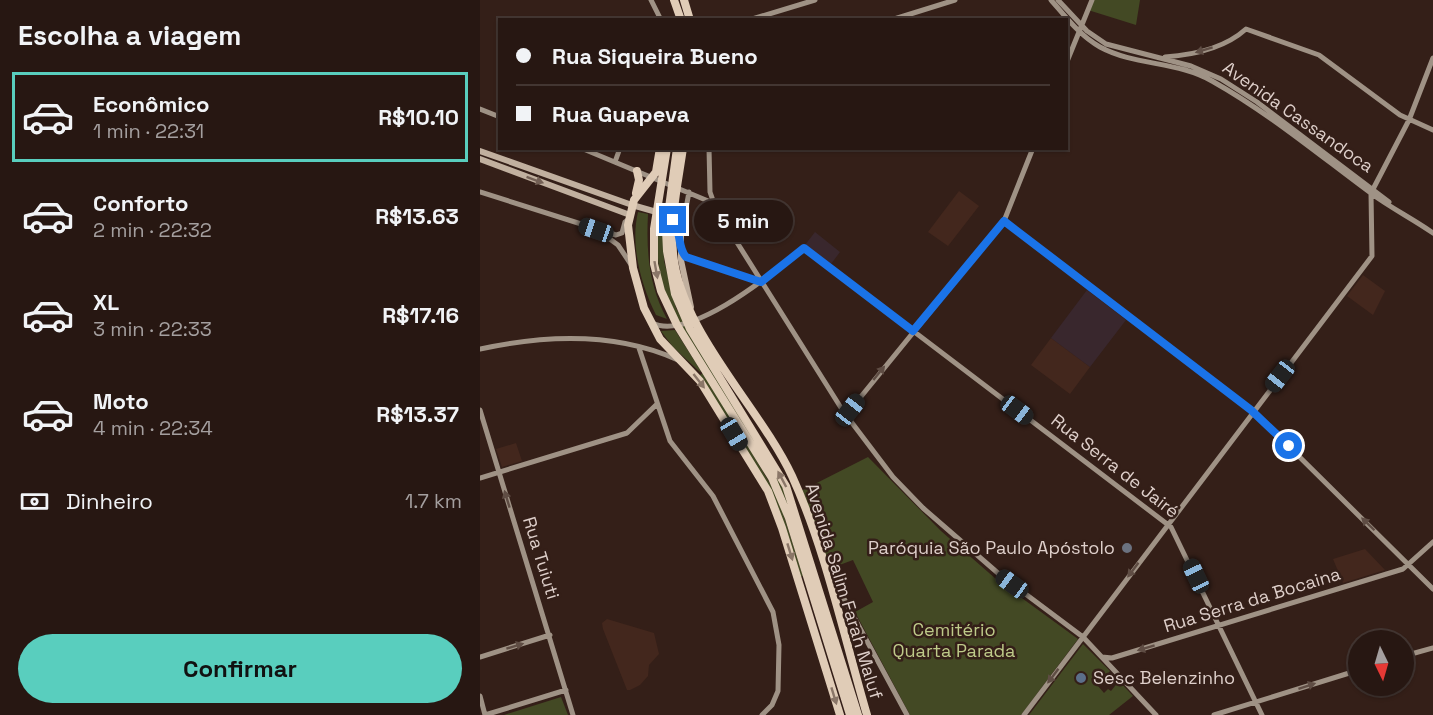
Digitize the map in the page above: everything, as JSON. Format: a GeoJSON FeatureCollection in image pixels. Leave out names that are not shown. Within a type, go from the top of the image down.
{"type":"FeatureCollection","features":[{"type":"Feature","properties":{"kind":"highway"},"geometry":{"type":"LineString","coordinates":[[674,0],[680,18]]}},
{"type":"Feature","properties":{"kind":"highway"},"geometry":{"type":"LineString","coordinates":[[684,0],[690,17]]}},
{"type":"Feature","properties":{"kind":"highway"},"geometry":{"type":"LineString","coordinates":[[633,203],[657,168],[660,150]]}},
{"type":"Feature","properties":{"kind":"highway","name":"Avenida Salim Farah Maluf"},"geometry":{"type":"LineString","coordinates":[[667,150],[657,212],[654,264],[661,291],[677,325],[772,478],[801,558],[850,715]]}},
{"type":"Feature","properties":{"kind":"highway"},"geometry":{"type":"LineString","coordinates":[[670,217],[677,150]]}},
{"type":"Feature","properties":{"kind":"highway"},"geometry":{"type":"LineString","coordinates":[[674,186],[683,150]]}},
{"type":"Feature","properties":{"kind":"highway"},"geometry":{"type":"LineString","coordinates":[[637,171],[639,180],[629,217],[628,237],[633,268],[649,320],[657,336],[700,381],[768,491],[783,528],[840,715]]}},
{"type":"Feature","properties":{"kind":"highway","name":"Avenida Salim Farah Maluf"},"geometry":{"type":"LineString","coordinates":[[670,217],[675,265],[681,290],[719,360],[792,477],[844,627],[867,715]]}},
{"type":"Feature","properties":{"kind":"highway","name":"Avenida Salim Farah Maluf"},"geometry":{"type":"LineString","coordinates":[[670,217],[667,251],[670,274],[687,322],[786,486],[858,715]]}},
{"type":"Feature","properties":{"kind":"highway"},"geometry":{"type":"LineString","coordinates":[[719,360],[719,368],[769,448],[768,454]]}},
{"type":"Feature","properties":{"kind":"highway"},"geometry":{"type":"LineString","coordinates":[[801,558],[828,675]]}},
{"type":"Feature","properties":{"kind":"highway"},"geometry":{"type":"LineString","coordinates":[[837,645],[844,653],[864,704]]}},
{"type":"Feature","properties":{"kind":"main road"},"geometry":{"type":"LineString","coordinates":[[480,151],[670,217],[681,236],[681,250],[694,317]]}},
{"type":"Feature","properties":{"kind":"main road"},"geometry":{"type":"LineString","coordinates":[[480,159],[629,217]]}},
{"type":"Feature","properties":{"kind":"street"},"geometry":{"type":"LineString","coordinates":[[651,0],[660,18]]}},
{"type":"Feature","properties":{"kind":"street"},"geometry":{"type":"LineString","coordinates":[[756,18],[815,0]]}},
{"type":"Feature","properties":{"kind":"street"},"geometry":{"type":"LineString","coordinates":[[897,18],[955,0]]}},
{"type":"Feature","properties":{"kind":"street"},"geometry":{"type":"LineString","coordinates":[[1050,0],[1061,7]]}},
{"type":"Feature","properties":{"kind":"street"},"geometry":{"type":"LineString","coordinates":[[1058,0],[1061,7],[1081,29]]}},
{"type":"Feature","properties":{"kind":"street"},"geometry":{"type":"LineString","coordinates":[[1068,59],[1092,0]]}},
{"type":"Feature","properties":{"kind":"street","name":"Avenida Cassandoca"},"geometry":{"type":"LineString","coordinates":[[1081,29],[1113,48],[1214,75],[1257,102],[1392,206],[1433,233]]}},
{"type":"Feature","properties":{"kind":"street","name":"Avenida Cassandoca"},"geometry":{"type":"LineString","coordinates":[[1081,29],[1092,42],[1114,53],[1208,78],[1302,138]]}},
{"type":"Feature","properties":{"kind":"street"},"geometry":{"type":"LineString","coordinates":[[1157,58],[1208,49],[1236,37],[1246,29],[1318,55],[1409,120],[1433,130]]}},
{"type":"Feature","properties":{"kind":"street"},"geometry":{"type":"LineString","coordinates":[[1024,715],[1373,255],[1372,191],[1409,120],[1433,58]]}},
{"type":"Feature","properties":{"kind":"street"},"geometry":{"type":"LineString","coordinates":[[480,110],[498,116]]}},
{"type":"Feature","properties":{"kind":"street"},"geometry":{"type":"LineString","coordinates":[[585,150],[713,203]]}},
{"type":"Feature","properties":{"kind":"street"},"geometry":{"type":"LineString","coordinates":[[615,162],[619,150]]}},
{"type":"Feature","properties":{"kind":"street"},"geometry":{"type":"LineString","coordinates":[[709,150],[710,192],[713,203],[761,282],[872,452],[923,508],[999,574],[1083,637],[1156,715]]}},
{"type":"Feature","properties":{"kind":"street"},"geometry":{"type":"LineString","coordinates":[[846,415],[1004,221],[1033,150]]}},
{"type":"Feature","properties":{"kind":"street"},"geometry":{"type":"LineString","coordinates":[[480,192],[618,235],[629,217]]}},
{"type":"Feature","properties":{"kind":"street"},"geometry":{"type":"LineString","coordinates":[[681,236],[689,192]]}},
{"type":"Feature","properties":{"kind":"street"},"geometry":{"type":"LineString","coordinates":[[699,197],[710,192]]}},
{"type":"Feature","properties":{"kind":"street"},"geometry":{"type":"LineString","coordinates":[[1004,221],[1253,412],[1433,589]]}},
{"type":"Feature","properties":{"kind":"street"},"geometry":{"type":"LineString","coordinates":[[596,230],[614,240],[633,268]]}},
{"type":"Feature","properties":{"kind":"street","name":"Rua Serra de Jairé"},"geometry":{"type":"LineString","coordinates":[[761,282],[804,248],[1168,524],[1262,715]]}},
{"type":"Feature","properties":{"kind":"street"},"geometry":{"type":"LineString","coordinates":[[681,250],[688,258],[761,282]]}},
{"type":"Feature","properties":{"kind":"street"},"geometry":{"type":"LineString","coordinates":[[744,276],[749,275],[753,269]]}},
{"type":"Feature","properties":{"kind":"street"},"geometry":{"type":"LineString","coordinates":[[649,320],[659,326],[687,322],[761,282]]}},
{"type":"Feature","properties":{"kind":"street"},"geometry":{"type":"LineString","coordinates":[[480,349],[563,336],[660,352],[679,360]]}},
{"type":"Feature","properties":{"kind":"street"},"geometry":{"type":"LineString","coordinates":[[639,348],[672,446],[713,496],[773,612],[779,645],[778,691],[772,705],[762,715]]}},
{"type":"Feature","properties":{"kind":"street"},"geometry":{"type":"LineString","coordinates":[[480,478],[627,433],[657,404]]}},
{"type":"Feature","properties":{"kind":"street","name":"Rua Tuiuti"},"geometry":{"type":"LineString","coordinates":[[480,410],[573,715]]}},
{"type":"Feature","properties":{"kind":"street"},"geometry":{"type":"LineString","coordinates":[[1410,565],[1433,542]]}},
{"type":"Feature","properties":{"kind":"street"},"geometry":{"type":"LineString","coordinates":[[821,557],[907,715]]}},
{"type":"Feature","properties":{"kind":"street","name":"Rua Serra da Bocaina"},"geometry":{"type":"LineString","coordinates":[[1101,657],[1112,658],[1220,626],[1410,565]]}},
{"type":"Feature","properties":{"kind":"street"},"geometry":{"type":"LineString","coordinates":[[844,627],[851,611]]}},
{"type":"Feature","properties":{"kind":"street"},"geometry":{"type":"LineString","coordinates":[[844,627],[857,622]]}},
{"type":"Feature","properties":{"kind":"street"},"geometry":{"type":"LineString","coordinates":[[480,657],[550,635]]}},
{"type":"Feature","properties":{"kind":"street"},"geometry":{"type":"LineString","coordinates":[[1414,653],[1433,648]]}},
{"type":"Feature","properties":{"kind":"street"},"geometry":{"type":"LineString","coordinates":[[1111,668],[1112,658]]}},
{"type":"Feature","properties":{"kind":"street"},"geometry":{"type":"LineString","coordinates":[[1214,715],[1348,673]]}},
{"type":"Feature","properties":{"kind":"street"},"geometry":{"type":"LineString","coordinates":[[480,696],[485,715],[566,690]]}},
{"type":"Feature","properties":{"kind":"shaded area"},"geometry":{"type":"Polygon","coordinates":[[[959,191],[979,206],[948,246],[928,232],[959,191]]]}},
{"type":"Feature","properties":{"kind":"shaded area"},"geometry":{"type":"Polygon","coordinates":[[[815,232],[840,252],[831,264],[805,245],[815,232]]]}},
{"type":"Feature","properties":{"kind":"shaded area"},"geometry":{"type":"Polygon","coordinates":[[[1363,275],[1385,291],[1373,315],[1347,296],[1363,275]]]}},
{"type":"Feature","properties":{"kind":"shaded area"},"geometry":{"type":"Polygon","coordinates":[[[1087,290],[1126,320],[1090,367],[1051,338],[1087,290]]]}},
{"type":"Feature","properties":{"kind":"shaded area"},"geometry":{"type":"Polygon","coordinates":[[[1051,338],[1090,367],[1070,394],[1031,365],[1051,338]]]}},
{"type":"Feature","properties":{"kind":"shaded area"},"geometry":{"type":"Polygon","coordinates":[[[516,443],[522,461],[502,467],[496,449],[516,443]]]}},
{"type":"Feature","properties":{"kind":"shaded area"},"geometry":{"type":"Polygon","coordinates":[[[1365,549],[1385,570],[1343,583],[1333,559],[1365,549]]]}},
{"type":"Feature","properties":{"kind":"shaded area"},"geometry":{"type":"Polygon","coordinates":[[[607,619],[654,633],[659,654],[649,665],[648,676],[640,685],[630,690],[627,690],[603,629],[602,623],[607,619]]]}},
{"type":"Feature","properties":{"kind":"green space"},"geometry":{"type":"Polygon","coordinates":[[[1092,0],[1140,0],[1136,25],[1088,10],[1092,0]]]}},
{"type":"Feature","properties":{"kind":"green space"},"geometry":{"type":"Polygon","coordinates":[[[638,212],[648,214],[650,268],[656,294],[667,319],[656,315],[638,265],[635,238],[638,212]]]}},
{"type":"Feature","properties":{"kind":"green space"},"geometry":{"type":"Polygon","coordinates":[[[658,216],[663,217],[664,261],[676,308],[783,488],[857,715],[852,715],[779,490],[675,317],[669,303],[659,268],[658,216]]]}},
{"type":"Feature","properties":{"kind":"green space"},"geometry":{"type":"Polygon","coordinates":[[[675,330],[700,372],[673,347],[661,331],[675,330]]]}},
{"type":"Feature","properties":{"kind":"green space"},"geometry":{"type":"Polygon","coordinates":[[[704,372],[778,497],[803,576],[799,577],[784,525],[699,376],[704,372]]]}},
{"type":"Feature","properties":{"kind":"green space","name":"Cemitério Quarta Parada"},"geometry":{"type":"Polygon","coordinates":[[[868,457],[941,531],[996,579],[1078,639],[1021,715],[910,715],[855,612],[873,602],[853,560],[834,567],[827,562],[801,491],[868,457]]]}},
{"type":"Feature","properties":{"kind":"green space","name":"Sesc Belenzinho"},"geometry":{"type":"Polygon","coordinates":[[[1083,644],[1110,671],[1098,686],[1104,693],[1108,689],[1111,691],[1119,681],[1133,696],[1109,715],[1029,715],[1083,644]]]}},
{"type":"Feature","properties":{"kind":"green space"},"geometry":{"type":"Polygon","coordinates":[[[561,697],[568,715],[504,715],[561,697]]]}},
{"type":"Feature","properties":{"kind":"place","name":"Paróquia São Paulo Apóstolo"},"geometry":{"type":"Point","coordinates":[1127,548]}},
{"type":"Feature","properties":{"kind":"place","name":"Sesc Belenzinho"},"geometry":{"type":"Point","coordinates":[1081,678]}},
{"type":"Feature","properties":{"kind":"route"},"geometry":{"type":"LineString","coordinates":[[673,220],[680,233],[683,255],[761,282],[804,248],[913,331],[1004,221],[1251,410],[1289,446]]}}]}
